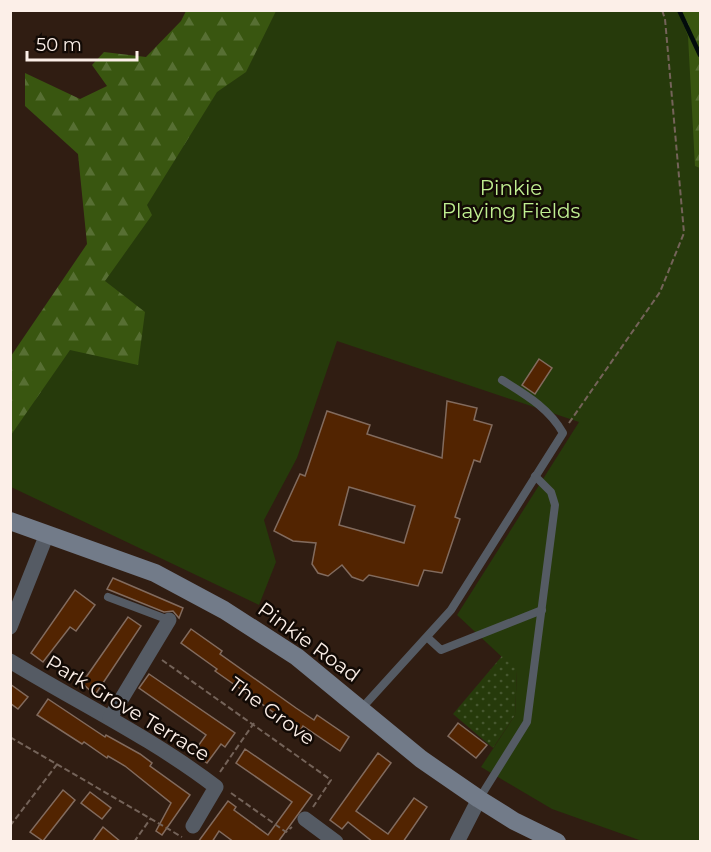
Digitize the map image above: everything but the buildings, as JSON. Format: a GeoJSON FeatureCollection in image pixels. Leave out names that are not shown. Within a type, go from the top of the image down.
{"type":"FeatureCollection","features":[{"type":"Feature","properties":{"kind":"main road","name":"Pinkie Road"},"geometry":{"type":"LineString","coordinates":[[10,521],[155,573],[224,610],[297,657],[421,759],[514,821],[557,842]]}},
{"type":"Feature","properties":{"kind":"street"},"geometry":{"type":"LineString","coordinates":[[12,618],[47,534]]}},
{"type":"Feature","properties":{"kind":"street"},"geometry":{"type":"LineString","coordinates":[[110,718],[169,620]]}},
{"type":"Feature","properties":{"kind":"street","name":"Park Grove Terrace"},"geometry":{"type":"LineString","coordinates":[[10,661],[110,718],[214,785],[193,825]]}},
{"type":"Feature","properties":{"kind":"street"},"geometry":{"type":"LineString","coordinates":[[457,842],[479,799]]}},
{"type":"Feature","properties":{"kind":"street"},"geometry":{"type":"LineString","coordinates":[[305,819],[336,842]]}},
{"type":"Feature","properties":{"kind":"lane"},"geometry":{"type":"LineString","coordinates":[[360,709],[428,638],[451,610],[563,433],[555,419],[538,403],[502,380]]}},
{"type":"Feature","properties":{"kind":"lane"},"geometry":{"type":"LineString","coordinates":[[479,799],[527,722],[555,505],[551,492],[535,476]]}},
{"type":"Feature","properties":{"kind":"lane"},"geometry":{"type":"LineString","coordinates":[[108,597],[169,620]]}},
{"type":"Feature","properties":{"kind":"lane"},"geometry":{"type":"LineString","coordinates":[[428,638],[441,650],[542,610]]}},
{"type":"Feature","properties":{"kind":"path"},"geometry":{"type":"LineString","coordinates":[[563,433],[660,292],[684,233],[665,19],[662,10]]}},
{"type":"Feature","properties":{"kind":"path","name":"The Grove"},"geometry":{"type":"LineString","coordinates":[[150,651],[331,780],[305,819]]}},
{"type":"Feature","properties":{"kind":"path"},"geometry":{"type":"LineString","coordinates":[[254,723],[214,785],[238,797],[286,832],[305,819]]}},
{"type":"Feature","properties":{"kind":"path"},"geometry":{"type":"LineString","coordinates":[[10,737],[58,763],[189,842]]}},
{"type":"Feature","properties":{"kind":"path"},"geometry":{"type":"LineString","coordinates":[[10,826],[58,763]]}},
{"type":"Feature","properties":{"kind":"path"},"geometry":{"type":"LineString","coordinates":[[134,842],[151,818]]}},
{"type":"Feature","properties":{"kind":"green space"},"geometry":{"type":"Polygon","coordinates":[[[186,11],[276,11],[246,72],[217,92],[147,205],[152,215],[105,281],[145,312],[138,365],[70,350],[11,435],[11,356],[87,244],[78,154],[25,106],[25,73],[80,99],[107,86],[92,65],[104,52],[146,57],[181,21],[186,11]]]}},
{"type":"Feature","properties":{"kind":"green space","name":"Pinkie Playing Fields"},"geometry":{"type":"Polygon","coordinates":[[[262,11],[700,11],[700,841],[642,841],[552,809],[481,767],[515,715],[517,671],[457,615],[579,422],[337,341],[297,458],[264,520],[276,562],[259,605],[11,487],[10,421],[262,11]]]}},
{"type":"Feature","properties":{"kind":"green space"},"geometry":{"type":"Polygon","coordinates":[[[678,11],[700,11],[700,168],[695,166],[688,36],[678,11]]]}},
{"type":"Feature","properties":{"kind":"green space"},"geometry":{"type":"Polygon","coordinates":[[[502,656],[517,670],[515,715],[493,748],[453,714],[502,656]]]}},
{"type":"Feature","properties":{"kind":"waterway"},"geometry":{"type":"LineString","coordinates":[[679,10],[700,55]]}}]}
